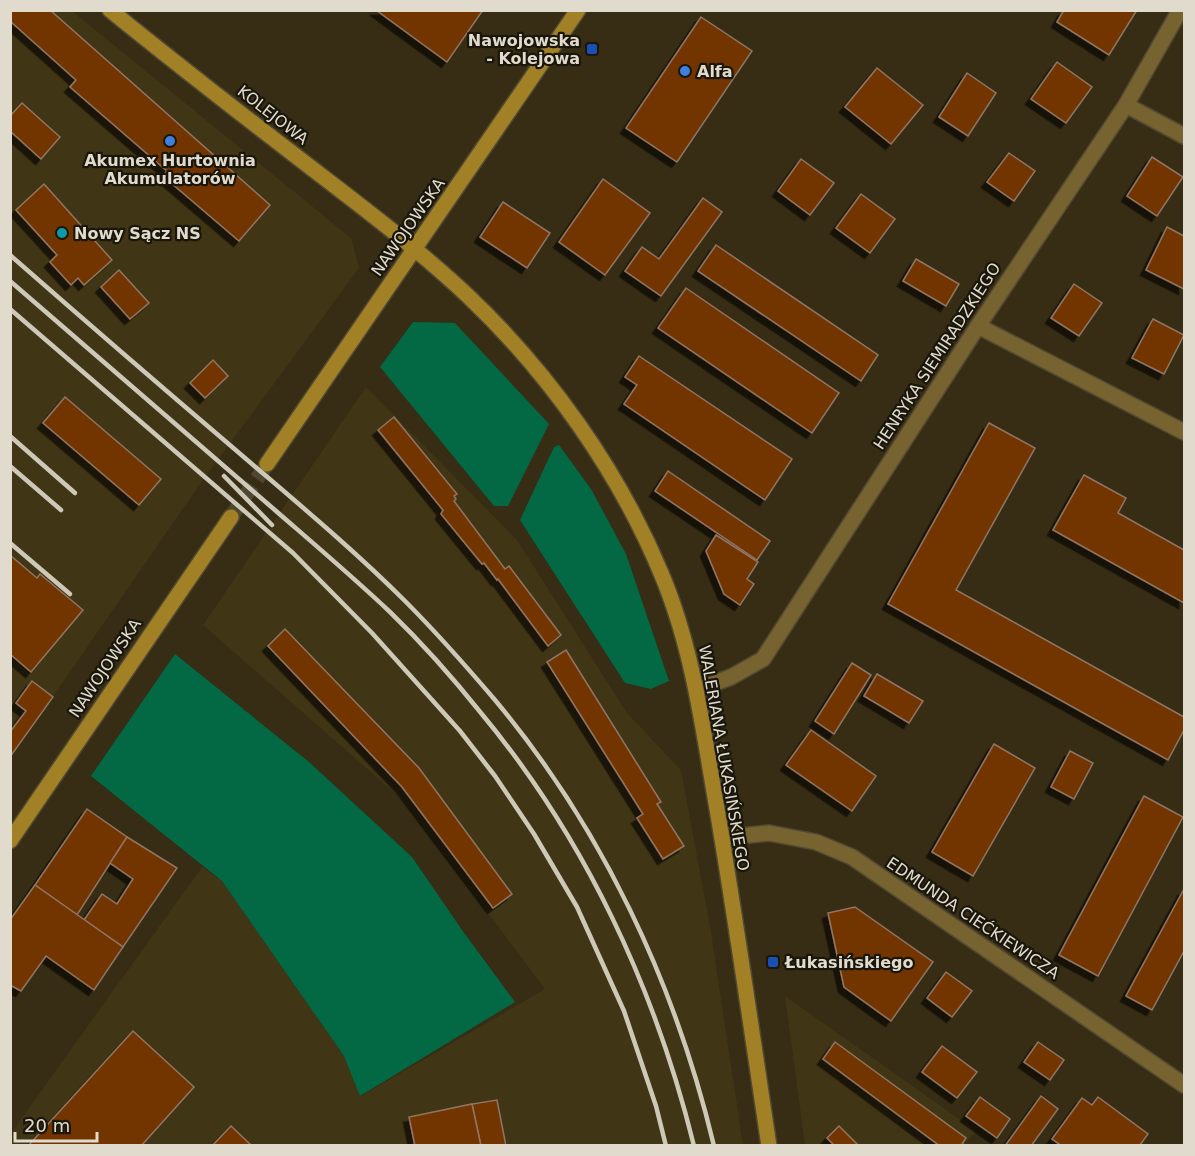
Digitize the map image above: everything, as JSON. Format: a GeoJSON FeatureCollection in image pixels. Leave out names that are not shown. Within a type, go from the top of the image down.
{"type":"FeatureCollection","features":[{"type":"Feature","properties":{"kind":"street","name":"KOLEJOWA"},"geometry":{"type":"LineString","coordinates":[[110,10],[414,249]]}},
{"type":"Feature","properties":{"kind":"street","name":"NAWOJOWSKA"},"geometry":{"type":"LineString","coordinates":[[267,464],[578,10]]}},
{"type":"Feature","properties":{"kind":"street","name":"HENRYKA SIEMIRADZKIEGO"},"geometry":{"type":"LineString","coordinates":[[696,690],[731,677],[763,659],[978,326],[1126,105],[1180,10]]}},
{"type":"Feature","properties":{"kind":"street"},"geometry":{"type":"LineString","coordinates":[[1126,105],[1185,136]]}},
{"type":"Feature","properties":{"kind":"street","name":"WALERIANA ŁUKASIŃSKIEGO"},"geometry":{"type":"LineString","coordinates":[[414,249],[473,300],[534,366],[607,468],[662,574],[682,632],[696,690],[722,838],[770,1146]]}},
{"type":"Feature","properties":{"kind":"street"},"geometry":{"type":"LineString","coordinates":[[978,326],[1185,432]]}},
{"type":"Feature","properties":{"kind":"street","name":"NAWOJOWSKA"},"geometry":{"type":"LineString","coordinates":[[10,841],[231,517]]}},
{"type":"Feature","properties":{"kind":"street","name":"EDMUNDA CIEĆKIEWICZA"},"geometry":{"type":"LineString","coordinates":[[722,838],[769,833],[816,842],[852,857],[1185,1085]]}},
{"type":"Feature","properties":{"kind":"shaded area"},"geometry":{"type":"Polygon","coordinates":[[[11,11],[72,11],[351,238],[359,268],[198,487],[11,757],[11,11]]]}},
{"type":"Feature","properties":{"kind":"shaded area"},"geometry":{"type":"Polygon","coordinates":[[[366,387],[517,540],[627,713],[681,770],[711,932],[743,1145],[11,1146],[11,1133],[202,867],[222,881],[344,1056],[361,1096],[545,989],[404,801],[203,625],[366,387]]]}},
{"type":"Feature","properties":{"kind":"shaded area"},"geometry":{"type":"Polygon","coordinates":[[[785,996],[976,1131],[963,1145],[805,1145],[785,996]]]}},
{"type":"Feature","properties":{"kind":"green space"},"geometry":{"type":"Polygon","coordinates":[[[413,322],[455,323],[549,424],[508,506],[494,506],[380,367],[413,322]]]}},
{"type":"Feature","properties":{"kind":"green space"},"geometry":{"type":"Polygon","coordinates":[[[559,445],[591,489],[626,554],[669,681],[651,689],[625,683],[520,520],[554,447],[559,445]]]}},
{"type":"Feature","properties":{"kind":"green space"},"geometry":{"type":"Polygon","coordinates":[[[175,654],[309,762],[412,857],[515,1002],[360,1096],[344,1056],[222,881],[91,776],[175,654]]]}},
{"type":"Feature","properties":{"kind":"building"},"geometry":{"type":"Polygon","coordinates":[[[10,10],[50,10],[270,205],[239,241],[163,176],[167,171],[70,87],[76,80],[10,21],[10,10]]]}},
{"type":"Feature","properties":{"kind":"building"},"geometry":{"type":"Polygon","coordinates":[[[376,10],[483,10],[447,62],[376,10]]]}},
{"type":"Feature","properties":{"kind":"building"},"geometry":{"type":"Polygon","coordinates":[[[1064,10],[1137,10],[1109,55],[1057,22],[1064,10]]]}},
{"type":"Feature","properties":{"kind":"building"},"geometry":{"type":"Polygon","coordinates":[[[701,17],[752,51],[677,162],[626,128],[701,17]]]}},
{"type":"Feature","properties":{"kind":"building"},"geometry":{"type":"Polygon","coordinates":[[[1057,62],[1092,87],[1066,123],[1031,99],[1057,62]]]}},
{"type":"Feature","properties":{"kind":"building"},"geometry":{"type":"Polygon","coordinates":[[[877,68],[923,105],[891,144],[845,107],[877,68]]]}},
{"type":"Feature","properties":{"kind":"building"},"geometry":{"type":"Polygon","coordinates":[[[967,73],[996,93],[968,136],[939,117],[967,73]]]}},
{"type":"Feature","properties":{"kind":"building"},"geometry":{"type":"Polygon","coordinates":[[[22,103],[60,137],[41,159],[10,131],[10,116],[22,103]]]}},
{"type":"Feature","properties":{"kind":"building"},"geometry":{"type":"Polygon","coordinates":[[[1009,153],[1035,171],[1014,201],[987,182],[1009,153]]]}},
{"type":"Feature","properties":{"kind":"building"},"geometry":{"type":"Polygon","coordinates":[[[1152,157],[1183,177],[1157,216],[1127,196],[1152,157]]]}},
{"type":"Feature","properties":{"kind":"building"},"geometry":{"type":"Polygon","coordinates":[[[801,159],[834,183],[810,215],[778,191],[801,159]]]}},
{"type":"Feature","properties":{"kind":"building"},"geometry":{"type":"Polygon","coordinates":[[[603,179],[650,213],[605,275],[559,242],[603,179]]]}},
{"type":"Feature","properties":{"kind":"building","name":"Nowy Sącz NS"},"geometry":{"type":"Polygon","coordinates":[[[44,184],[112,260],[84,285],[78,278],[71,285],[50,262],[57,255],[16,210],[44,184]]]}},
{"type":"Feature","properties":{"kind":"building"},"geometry":{"type":"Polygon","coordinates":[[[861,194],[895,219],[870,253],[836,228],[861,194]]]}},
{"type":"Feature","properties":{"kind":"building"},"geometry":{"type":"Polygon","coordinates":[[[703,198],[722,212],[661,296],[625,271],[642,247],[659,259],[703,198]]]}},
{"type":"Feature","properties":{"kind":"building"},"geometry":{"type":"Polygon","coordinates":[[[503,202],[550,233],[527,268],[480,237],[503,202]]]}},
{"type":"Feature","properties":{"kind":"building"},"geometry":{"type":"Polygon","coordinates":[[[1167,227],[1184,236],[1184,289],[1146,270],[1167,227]]]}},
{"type":"Feature","properties":{"kind":"building"},"geometry":{"type":"Polygon","coordinates":[[[716,245],[878,355],[861,381],[698,271],[716,245]]]}},
{"type":"Feature","properties":{"kind":"building"},"geometry":{"type":"Polygon","coordinates":[[[916,259],[959,284],[946,306],[903,281],[916,259]]]}},
{"type":"Feature","properties":{"kind":"building"},"geometry":{"type":"Polygon","coordinates":[[[119,270],[149,303],[130,319],[101,287],[119,270]]]}},
{"type":"Feature","properties":{"kind":"building"},"geometry":{"type":"Polygon","coordinates":[[[1074,284],[1102,303],[1079,336],[1051,318],[1074,284]]]}},
{"type":"Feature","properties":{"kind":"building"},"geometry":{"type":"Polygon","coordinates":[[[686,288],[839,393],[812,433],[658,328],[686,288]]]}},
{"type":"Feature","properties":{"kind":"building"},"geometry":{"type":"Polygon","coordinates":[[[1153,319],[1184,335],[1164,374],[1132,358],[1153,319]]]}},
{"type":"Feature","properties":{"kind":"building"},"geometry":{"type":"Polygon","coordinates":[[[639,356],[792,459],[765,500],[624,404],[637,385],[625,377],[639,356]]]}},
{"type":"Feature","properties":{"kind":"building"},"geometry":{"type":"Polygon","coordinates":[[[213,360],[228,376],[205,398],[190,383],[213,360]]]}},
{"type":"Feature","properties":{"kind":"building"},"geometry":{"type":"Polygon","coordinates":[[[65,397],[161,479],[139,505],[43,423],[65,397]]]}},
{"type":"Feature","properties":{"kind":"building"},"geometry":{"type":"Polygon","coordinates":[[[394,417],[457,494],[454,496],[456,499],[454,501],[505,569],[509,566],[561,635],[548,646],[498,579],[484,563],[482,564],[441,514],[443,510],[378,430],[394,417]]]}},
{"type":"Feature","properties":{"kind":"building"},"geometry":{"type":"Polygon","coordinates":[[[989,423],[1035,448],[956,590],[1184,717],[1184,730],[1168,760],[888,604],[989,423]]]}},
{"type":"Feature","properties":{"kind":"building"},"geometry":{"type":"Polygon","coordinates":[[[668,471],[770,541],[757,560],[655,491],[668,471]]]}},
{"type":"Feature","properties":{"kind":"building"},"geometry":{"type":"Polygon","coordinates":[[[1084,475],[1126,498],[1118,513],[1184,550],[1184,603],[1053,530],[1084,475]]]}},
{"type":"Feature","properties":{"kind":"building"},"geometry":{"type":"Polygon","coordinates":[[[716,535],[758,562],[747,579],[754,584],[740,605],[724,594],[706,551],[716,535]]]}},
{"type":"Feature","properties":{"kind":"building"},"geometry":{"type":"Polygon","coordinates":[[[10,555],[37,578],[40,574],[83,610],[31,672],[10,654],[10,555]]]}},
{"type":"Feature","properties":{"kind":"building"},"geometry":{"type":"Polygon","coordinates":[[[285,629],[419,768],[512,894],[493,908],[402,787],[268,646],[285,629]]]}},
{"type":"Feature","properties":{"kind":"building"},"geometry":{"type":"Polygon","coordinates":[[[566,650],[661,802],[657,804],[684,846],[663,859],[637,818],[643,814],[547,662],[566,650]]]}},
{"type":"Feature","properties":{"kind":"building"},"geometry":{"type":"Polygon","coordinates":[[[852,663],[871,675],[834,734],[815,721],[852,663]]]}},
{"type":"Feature","properties":{"kind":"building"},"geometry":{"type":"Polygon","coordinates":[[[877,674],[923,701],[909,723],[864,696],[877,674]]]}},
{"type":"Feature","properties":{"kind":"building"},"geometry":{"type":"Polygon","coordinates":[[[32,681],[53,697],[10,757],[10,732],[26,711],[16,703],[32,681]]]}},
{"type":"Feature","properties":{"kind":"building"},"geometry":{"type":"Polygon","coordinates":[[[811,730],[876,776],[852,811],[786,765],[811,730]]]}},
{"type":"Feature","properties":{"kind":"building"},"geometry":{"type":"Polygon","coordinates":[[[994,744],[1035,768],[973,876],[932,852],[994,744]]]}},
{"type":"Feature","properties":{"kind":"building"},"geometry":{"type":"Polygon","coordinates":[[[1070,751],[1093,763],[1074,799],[1051,787],[1070,751]]]}},
{"type":"Feature","properties":{"kind":"building"},"geometry":{"type":"Polygon","coordinates":[[[1144,796],[1183,817],[1098,976],[1059,955],[1144,796]]]}},
{"type":"Feature","properties":{"kind":"building"},"geometry":{"type":"Polygon","coordinates":[[[87,809],[127,837],[77,915],[35,885],[87,809]]]}},
{"type":"Feature","properties":{"kind":"building"},"geometry":{"type":"Polygon","coordinates":[[[127,837],[177,868],[123,947],[84,920],[102,894],[117,904],[133,879],[110,863],[127,837]]]}},
{"type":"Feature","properties":{"kind":"building"},"geometry":{"type":"Polygon","coordinates":[[[35,885],[123,947],[94,990],[46,956],[21,991],[10,985],[10,920],[35,885]]]}},
{"type":"Feature","properties":{"kind":"building"},"geometry":{"type":"Polygon","coordinates":[[[1184,889],[1184,951],[1152,1010],[1126,996],[1184,889]]]}},
{"type":"Feature","properties":{"kind":"building"},"geometry":{"type":"Polygon","coordinates":[[[855,907],[933,962],[891,1021],[844,987],[828,913],[855,907]]]}},
{"type":"Feature","properties":{"kind":"building"},"geometry":{"type":"Polygon","coordinates":[[[946,972],[972,991],[952,1017],[927,998],[946,972]]]}},
{"type":"Feature","properties":{"kind":"building"},"geometry":{"type":"Polygon","coordinates":[[[133,1031],[194,1087],[141,1146],[28,1146],[133,1031]]]}},
{"type":"Feature","properties":{"kind":"building"},"geometry":{"type":"Polygon","coordinates":[[[835,1042],[966,1138],[961,1146],[940,1146],[823,1059],[835,1042]]]}},
{"type":"Feature","properties":{"kind":"building"},"geometry":{"type":"Polygon","coordinates":[[[1038,1042],[1064,1060],[1050,1080],[1024,1062],[1038,1042]]]}},
{"type":"Feature","properties":{"kind":"building"},"geometry":{"type":"Polygon","coordinates":[[[942,1046],[977,1072],[957,1098],[922,1072],[942,1046]]]}},
{"type":"Feature","properties":{"kind":"building"},"geometry":{"type":"Polygon","coordinates":[[[1041,1096],[1058,1109],[1031,1146],[1005,1146],[1041,1096]]]}},
{"type":"Feature","properties":{"kind":"building"},"geometry":{"type":"Polygon","coordinates":[[[980,1097],[1010,1119],[997,1138],[966,1116],[980,1097]]]}},
{"type":"Feature","properties":{"kind":"building"},"geometry":{"type":"Polygon","coordinates":[[[1098,1097],[1148,1134],[1141,1146],[1062,1146],[1052,1139],[1082,1098],[1092,1105],[1098,1097]]]}},
{"type":"Feature","properties":{"kind":"building"},"geometry":{"type":"Polygon","coordinates":[[[497,1100],[506,1146],[481,1146],[472,1104],[497,1100]]]}},
{"type":"Feature","properties":{"kind":"building"},"geometry":{"type":"Polygon","coordinates":[[[472,1104],[481,1146],[415,1146],[409,1117],[472,1104]]]}},
{"type":"Feature","properties":{"kind":"building"},"geometry":{"type":"Polygon","coordinates":[[[231,1126],[252,1146],[212,1146],[231,1126]]]}},
{"type":"Feature","properties":{"kind":"building"},"geometry":{"type":"Polygon","coordinates":[[[839,1126],[859,1146],[835,1146],[827,1138],[839,1126]]]}},
{"type":"Feature","properties":{"kind":"tunnel"},"geometry":{"type":"LineString","coordinates":[[231,517],[267,464]]}},
{"type":"Feature","properties":{"kind":"railway"},"geometry":{"type":"LineString","coordinates":[[10,255],[363,561],[405,601],[462,662],[534,749],[601,854],[656,967],[698,1085],[714,1146]]}},
{"type":"Feature","properties":{"kind":"railway"},"geometry":{"type":"LineString","coordinates":[[10,281],[376,599],[425,648],[481,713],[553,811],[612,917],[659,1029],[694,1146]]}},
{"type":"Feature","properties":{"kind":"railway"},"geometry":{"type":"LineString","coordinates":[[10,309],[293,553],[372,633],[460,731],[495,776],[534,834],[577,907],[624,1011],[656,1106],[666,1146]]}},
{"type":"Feature","properties":{"kind":"railway"},"geometry":{"type":"LineString","coordinates":[[10,436],[75,493]]}},
{"type":"Feature","properties":{"kind":"railway"},"geometry":{"type":"LineString","coordinates":[[10,466],[61,510]]}},
{"type":"Feature","properties":{"kind":"railway"},"geometry":{"type":"LineString","coordinates":[[224,476],[272,525]]}},
{"type":"Feature","properties":{"kind":"railway"},"geometry":{"type":"LineString","coordinates":[[10,543],[70,594]]}},
{"type":"Feature","properties":{"kind":"place","name":"Nawojowska - Kolejowa"},"geometry":{"type":"Point","coordinates":[592,49]}},
{"type":"Feature","properties":{"kind":"place","name":"Alfa"},"geometry":{"type":"Point","coordinates":[685,71]}},
{"type":"Feature","properties":{"kind":"place","name":"Akumex Hurtownia Akumulatorów"},"geometry":{"type":"Point","coordinates":[170,141]}},
{"type":"Feature","properties":{"kind":"place","name":"Nowy Sącz NS"},"geometry":{"type":"Point","coordinates":[62,233]}},
{"type":"Feature","properties":{"kind":"place","name":"Łukasińskiego"},"geometry":{"type":"Point","coordinates":[773,962]}}]}
